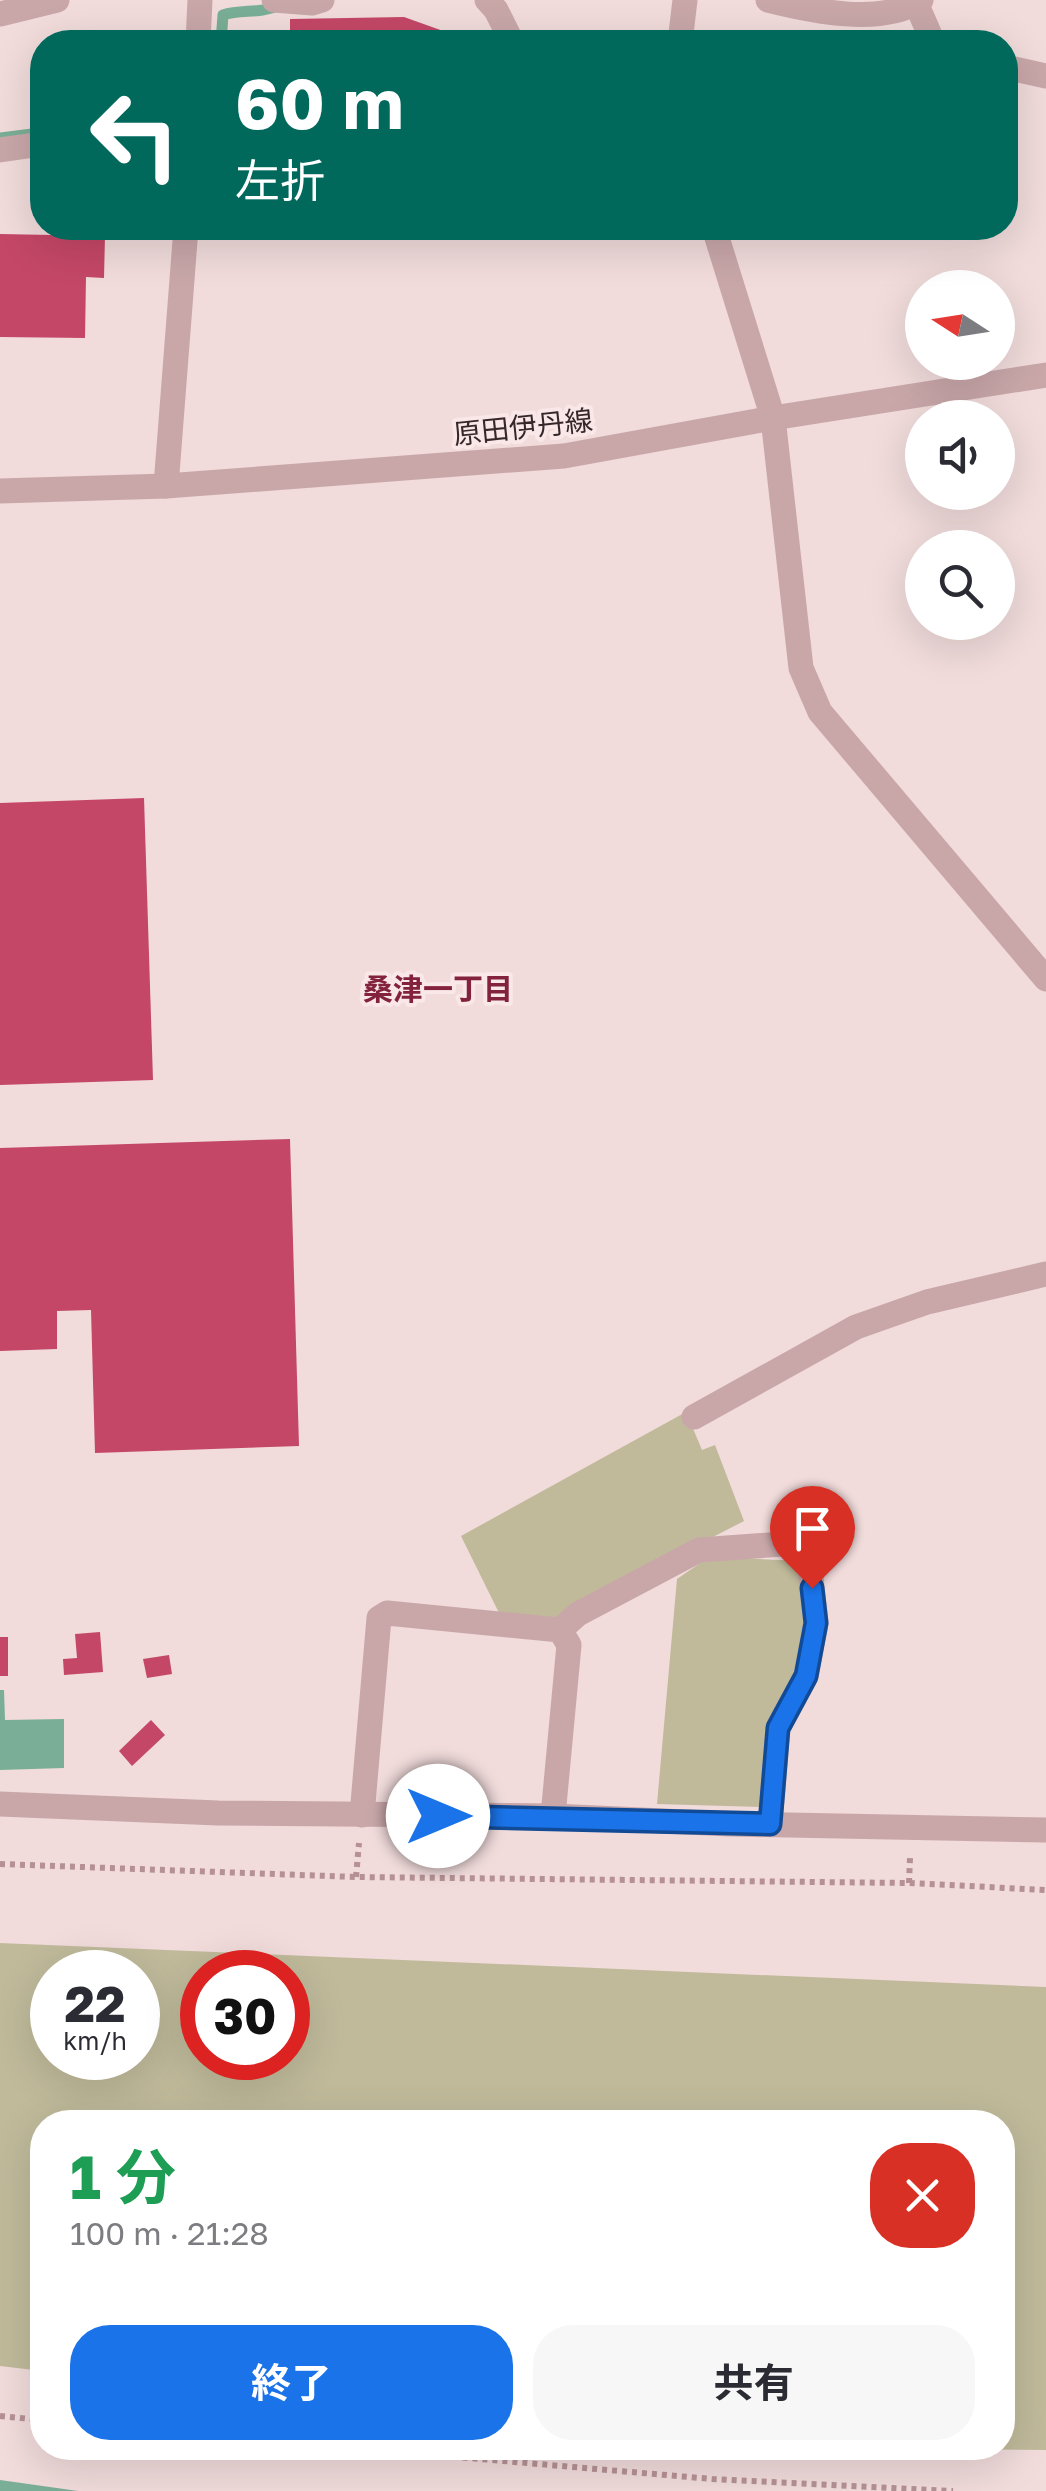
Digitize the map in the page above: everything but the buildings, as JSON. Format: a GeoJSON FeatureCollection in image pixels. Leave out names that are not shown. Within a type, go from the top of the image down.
{"type":"FeatureCollection","features":[{"type":"Feature","properties":{"kind":"street"},"geometry":{"type":"LineString","coordinates":[[0,14],[57,0]]}},
{"type":"Feature","properties":{"kind":"street"},"geometry":{"type":"LineString","coordinates":[[199,30],[200,0]]}},
{"type":"Feature","properties":{"kind":"street"},"geometry":{"type":"LineString","coordinates":[[274,0],[322,0]]}},
{"type":"Feature","properties":{"kind":"street"},"geometry":{"type":"LineString","coordinates":[[487,0],[506,30]]}},
{"type":"Feature","properties":{"kind":"street"},"geometry":{"type":"LineString","coordinates":[[681,30],[684,0]]}},
{"type":"Feature","properties":{"kind":"street"},"geometry":{"type":"LineString","coordinates":[[768,0],[813,11],[892,14],[918,2],[928,30]]}},
{"type":"Feature","properties":{"kind":"street"},"geometry":{"type":"LineString","coordinates":[[1018,70],[1046,76]]}},
{"type":"Feature","properties":{"kind":"street"},"geometry":{"type":"LineString","coordinates":[[0,150],[30,146]]}},
{"type":"Feature","properties":{"kind":"street"},"geometry":{"type":"LineString","coordinates":[[166,486],[185,240]]}},
{"type":"Feature","properties":{"kind":"street"},"geometry":{"type":"LineString","coordinates":[[718,240],[773,418],[800,668],[820,712],[1046,979]]}},
{"type":"Feature","properties":{"kind":"street","name":"原田伊丹線"},"geometry":{"type":"LineString","coordinates":[[0,491],[166,486],[564,456],[1046,374]]}},
{"type":"Feature","properties":{"kind":"street"},"geometry":{"type":"LineString","coordinates":[[694,1417],[856,1327],[928,1302],[1046,1274]]}},
{"type":"Feature","properties":{"kind":"street"},"geometry":{"type":"LineString","coordinates":[[362,1815],[379,1618],[387,1612],[560,1630],[578,1614],[698,1550],[798,1543],[808,1552],[816,1623],[806,1676],[778,1728],[770,1824]]}},
{"type":"Feature","properties":{"kind":"street"},"geometry":{"type":"LineString","coordinates":[[553,1816],[569,1645],[560,1630]]}},
{"type":"Feature","properties":{"kind":"street"},"geometry":{"type":"LineString","coordinates":[[0,1804],[218,1814],[553,1816],[1046,1830]]}},
{"type":"Feature","properties":{"kind":"path"},"geometry":{"type":"LineString","coordinates":[[0,1864],[356,1877],[909,1883],[1046,1890]]}},
{"type":"Feature","properties":{"kind":"path"},"geometry":{"type":"LineString","coordinates":[[0,2416],[30,2419]]}},
{"type":"Feature","properties":{"kind":"path"},"geometry":{"type":"LineString","coordinates":[[488,2460],[712,2480],[952,2491]]}},
{"type":"Feature","properties":{"kind":"shaded area"},"geometry":{"type":"Polygon","coordinates":[[[686,1412],[702,1450],[715,1445],[744,1521],[544,1624],[502,1619],[461,1536],[686,1412]]]}},
{"type":"Feature","properties":{"kind":"shaded area"},"geometry":{"type":"Polygon","coordinates":[[[709,1557],[802,1561],[808,1616],[761,1807],[657,1804],[677,1579],[709,1557]]]}},
{"type":"Feature","properties":{"kind":"shaded area"},"geometry":{"type":"Polygon","coordinates":[[[0,1690],[4,1690],[5,1720],[64,1719],[64,1768],[0,1770],[0,1690]]]}},
{"type":"Feature","properties":{"kind":"shaded area"},"geometry":{"type":"Polygon","coordinates":[[[0,1943],[180,1951],[180,2080],[310,2080],[310,1956],[1046,1987],[1046,2450],[1015,2450],[1015,2110],[30,2110],[30,2370],[0,2366],[0,1943]]]}},
{"type":"Feature","properties":{"kind":"shaded area"},"geometry":{"type":"Polygon","coordinates":[[[0,2480],[78,2491],[0,2491],[0,2480]]]}},
{"type":"Feature","properties":{"kind":"waterway"},"geometry":{"type":"LineString","coordinates":[[222,30],[223,15],[279,5]]}},
{"type":"Feature","properties":{"kind":"waterway"},"geometry":{"type":"LineString","coordinates":[[0,138],[30,134]]}},
{"type":"Feature","properties":{"kind":"district","name":"桑津一丁目"},"geometry":{"type":"Point","coordinates":[438,990]}},
{"type":"Feature","properties":{"kind":"route"},"geometry":{"type":"LineString","coordinates":[[438,1816],[770,1824],[778,1728],[806,1676],[816,1623],[812,1588]]}}]}
